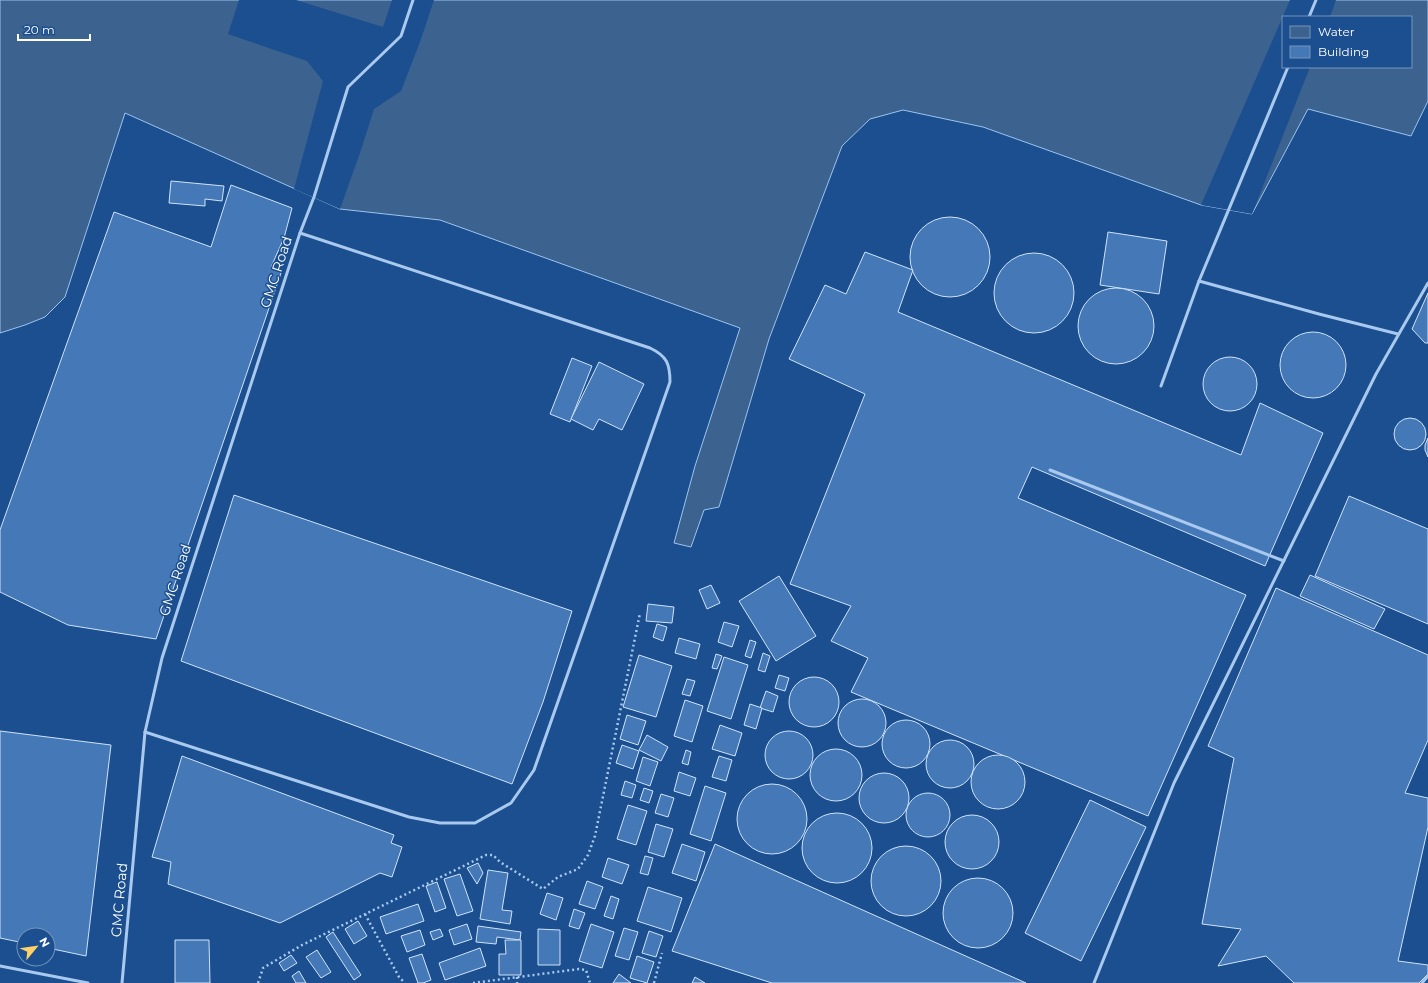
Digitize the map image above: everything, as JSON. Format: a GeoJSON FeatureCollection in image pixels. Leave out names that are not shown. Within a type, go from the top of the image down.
{"type":"FeatureCollection","features":[{"type":"Feature","properties":{"kind":"lane","name":"GMC Road"},"geometry":{"type":"LineString","coordinates":[[122,983],[145,732],[164,651],[300,233],[314,197],[348,87],[401,36],[413,0]]}},
{"type":"Feature","properties":{"kind":"lane"},"geometry":{"type":"LineString","coordinates":[[1308,16],[1316,0]]}},
{"type":"Feature","properties":{"kind":"lane"},"geometry":{"type":"LineString","coordinates":[[1161,386],[1199,280],[1288,68]]}},
{"type":"Feature","properties":{"kind":"lane"},"geometry":{"type":"LineString","coordinates":[[145,732],[409,817],[440,824],[475,823],[511,803],[534,770],[670,382],[670,370],[666,360],[660,353],[650,348],[300,233]]}},
{"type":"Feature","properties":{"kind":"lane"},"geometry":{"type":"LineString","coordinates":[[1199,280],[1311,312],[1398,334]]}},
{"type":"Feature","properties":{"kind":"lane"},"geometry":{"type":"LineString","coordinates":[[1094,983],[1174,783],[1376,374],[1428,283]]}},
{"type":"Feature","properties":{"kind":"lane"},"geometry":{"type":"LineString","coordinates":[[1050,470],[1284,561]]}},
{"type":"Feature","properties":{"kind":"lane"},"geometry":{"type":"LineString","coordinates":[[0,966],[88,983]]}},
{"type":"Feature","properties":{"kind":"lane"},"geometry":{"type":"LineString","coordinates":[[1422,983],[1428,976]]}},
{"type":"Feature","properties":{"kind":"path"},"geometry":{"type":"LineString","coordinates":[[258,983],[263,968],[302,945],[486,855],[493,856],[543,889],[558,877],[578,869],[588,855],[596,836],[640,613]]}},
{"type":"Feature","properties":{"kind":"path"},"geometry":{"type":"LineString","coordinates":[[365,914],[399,977],[405,983]]}},
{"type":"Feature","properties":{"kind":"path"},"geometry":{"type":"LineString","coordinates":[[654,983],[662,953]]}},
{"type":"Feature","properties":{"kind":"path"},"geometry":{"type":"LineString","coordinates":[[473,983],[583,969],[588,973],[590,983]]}},
{"type":"Feature","properties":{"kind":"path"},"geometry":{"type":"LineString","coordinates":[[517,977],[517,983]]}},
{"type":"Feature","properties":{"kind":"water"},"geometry":{"type":"Polygon","coordinates":[[[0,0],[1428,0],[1428,101],[1411,136],[1308,109],[1252,214],[1201,205],[983,127],[903,110],[870,119],[842,146],[769,339],[719,507],[704,510],[691,547],[674,543],[695,466],[740,328],[440,220],[340,209],[125,113],[65,297],[45,317],[0,333],[0,0]]]}},
{"type":"Feature","properties":{"kind":"pier"},"geometry":{"type":"Polygon","coordinates":[[[239,0],[296,0],[383,27],[392,0],[434,0],[401,91],[374,109],[340,209],[294,189],[323,81],[307,61],[228,34],[239,0]]]}},
{"type":"Feature","properties":{"kind":"pier"},"geometry":{"type":"Polygon","coordinates":[[[1290,0],[1336,0],[1330,16],[1283,16],[1290,0]]]}},
{"type":"Feature","properties":{"kind":"pier"},"geometry":{"type":"Polygon","coordinates":[[[1282,18],[1282,68],[1310,68],[1252,214],[1201,205],[1282,18]]]}},
{"type":"Feature","properties":{"kind":"building"},"geometry":{"type":"Polygon","coordinates":[[[171,181],[224,186],[222,201],[205,199],[205,206],[169,203],[171,181]]]}},
{"type":"Feature","properties":{"kind":"building"},"geometry":{"type":"Polygon","coordinates":[[[231,185],[292,208],[284,238],[271,267],[282,270],[156,639],[68,625],[0,592],[0,530],[114,212],[211,247],[231,185]]]}},
{"type":"Feature","properties":{"kind":"building"},"geometry":{"type":"Polygon","coordinates":[[[950,217],[965,220],[978,229],[987,242],[990,257],[987,272],[978,285],[965,294],[950,297],[935,294],[922,285],[913,272],[910,257],[913,242],[922,229],[935,220],[950,217]]]}},
{"type":"Feature","properties":{"kind":"building"},"geometry":{"type":"Polygon","coordinates":[[[1108,232],[1167,241],[1159,294],[1100,285],[1108,232]]]}},
{"type":"Feature","properties":{"kind":"building"},"geometry":{"type":"Polygon","coordinates":[[[865,252],[913,270],[898,312],[1241,455],[1260,403],[1323,433],[1265,566],[1032,467],[1018,498],[1246,595],[1148,816],[851,692],[868,658],[831,641],[851,606],[790,584],[865,394],[789,359],[825,285],[846,294],[865,252]]]}},
{"type":"Feature","properties":{"kind":"building"},"geometry":{"type":"Polygon","coordinates":[[[1034,253],[1049,256],[1062,265],[1071,278],[1074,293],[1071,308],[1062,321],[1049,330],[1034,333],[1019,330],[1006,321],[997,308],[994,293],[997,278],[1006,265],[1019,256],[1034,253]]]}},
{"type":"Feature","properties":{"kind":"building"},"geometry":{"type":"Polygon","coordinates":[[[1116,288],[1131,291],[1143,299],[1151,311],[1154,326],[1151,341],[1143,353],[1131,361],[1116,364],[1101,361],[1089,353],[1081,341],[1078,326],[1081,311],[1089,299],[1101,291],[1116,288]]]}},
{"type":"Feature","properties":{"kind":"building"},"geometry":{"type":"Polygon","coordinates":[[[1428,293],[1428,343],[1425,343],[1412,329],[1428,293]]]}},
{"type":"Feature","properties":{"kind":"building"},"geometry":{"type":"Polygon","coordinates":[[[1306,332],[1320,332],[1332,337],[1341,346],[1346,358],[1344,378],[1337,389],[1320,398],[1306,398],[1294,393],[1285,384],[1280,372],[1280,358],[1285,346],[1294,337],[1306,332]]]}},
{"type":"Feature","properties":{"kind":"building"},"geometry":{"type":"Polygon","coordinates":[[[1225,357],[1235,357],[1245,361],[1253,369],[1257,379],[1257,389],[1253,399],[1245,407],[1235,411],[1225,411],[1215,407],[1207,399],[1203,389],[1203,379],[1207,369],[1215,361],[1225,357]]]}},
{"type":"Feature","properties":{"kind":"building"},"geometry":{"type":"Polygon","coordinates":[[[572,358],[592,366],[570,422],[550,414],[572,358]]]}},
{"type":"Feature","properties":{"kind":"building"},"geometry":{"type":"Polygon","coordinates":[[[599,362],[644,384],[622,430],[599,419],[593,430],[571,419],[599,362]]]}},
{"type":"Feature","properties":{"kind":"building"},"geometry":{"type":"Polygon","coordinates":[[[1410,418],[1419,421],[1423,425],[1426,434],[1423,443],[1419,447],[1410,450],[1401,447],[1397,443],[1394,434],[1397,425],[1401,421],[1410,418]]]}},
{"type":"Feature","properties":{"kind":"building"},"geometry":{"type":"Polygon","coordinates":[[[1428,438],[1428,457],[1425,450],[1425,445],[1428,438]]]}},
{"type":"Feature","properties":{"kind":"building"},"geometry":{"type":"Polygon","coordinates":[[[234,495],[572,611],[543,702],[512,784],[181,661],[234,495]]]}},
{"type":"Feature","properties":{"kind":"building"},"geometry":{"type":"Polygon","coordinates":[[[1349,496],[1428,529],[1428,624],[1315,576],[1349,496]]]}},
{"type":"Feature","properties":{"kind":"building"},"geometry":{"type":"Polygon","coordinates":[[[1310,575],[1385,609],[1374,629],[1300,596],[1310,575]]]}},
{"type":"Feature","properties":{"kind":"building"},"geometry":{"type":"Polygon","coordinates":[[[779,576],[816,636],[776,661],[739,601],[779,576]]]}},
{"type":"Feature","properties":{"kind":"building"},"geometry":{"type":"Polygon","coordinates":[[[711,585],[720,603],[707,609],[699,590],[711,585]]]}},
{"type":"Feature","properties":{"kind":"building"},"geometry":{"type":"Polygon","coordinates":[[[1276,588],[1428,655],[1428,740],[1405,793],[1428,798],[1428,827],[1398,961],[1428,965],[1428,974],[1419,983],[1294,983],[1266,956],[1218,966],[1241,929],[1202,924],[1234,758],[1208,746],[1276,588]]]}},
{"type":"Feature","properties":{"kind":"building"},"geometry":{"type":"Polygon","coordinates":[[[648,604],[674,607],[672,623],[646,621],[648,604]]]}},
{"type":"Feature","properties":{"kind":"building"},"geometry":{"type":"Polygon","coordinates":[[[724,622],[739,626],[732,647],[718,642],[724,622]]]}},
{"type":"Feature","properties":{"kind":"building"},"geometry":{"type":"Polygon","coordinates":[[[657,624],[667,627],[663,641],[653,637],[657,624]]]}},
{"type":"Feature","properties":{"kind":"building"},"geometry":{"type":"Polygon","coordinates":[[[679,638],[700,644],[696,659],[675,653],[679,638]]]}},
{"type":"Feature","properties":{"kind":"building"},"geometry":{"type":"Polygon","coordinates":[[[750,640],[756,642],[751,658],[745,656],[750,640]]]}},
{"type":"Feature","properties":{"kind":"building"},"geometry":{"type":"Polygon","coordinates":[[[763,653],[770,656],[765,672],[758,670],[763,653]]]}},
{"type":"Feature","properties":{"kind":"building"},"geometry":{"type":"Polygon","coordinates":[[[716,654],[722,656],[717,669],[712,668],[716,654]]]}},
{"type":"Feature","properties":{"kind":"building"},"geometry":{"type":"Polygon","coordinates":[[[639,655],[672,666],[656,717],[623,707],[639,655]]]}},
{"type":"Feature","properties":{"kind":"building"},"geometry":{"type":"Polygon","coordinates":[[[724,657],[748,665],[731,719],[707,711],[724,657]]]}},
{"type":"Feature","properties":{"kind":"building"},"geometry":{"type":"Polygon","coordinates":[[[779,675],[789,678],[785,691],[775,688],[779,675]]]}},
{"type":"Feature","properties":{"kind":"building"},"geometry":{"type":"Polygon","coordinates":[[[814,677],[823,679],[832,684],[837,693],[839,702],[837,711],[832,720],[823,725],[814,727],[805,725],[796,720],[791,711],[789,702],[791,693],[796,684],[805,679],[814,677]]]}},
{"type":"Feature","properties":{"kind":"building"},"geometry":{"type":"Polygon","coordinates":[[[687,679],[695,681],[690,696],[682,694],[687,679]]]}},
{"type":"Feature","properties":{"kind":"building"},"geometry":{"type":"Polygon","coordinates":[[[766,691],[778,696],[773,712],[760,708],[766,691]]]}},
{"type":"Feature","properties":{"kind":"building"},"geometry":{"type":"Polygon","coordinates":[[[862,699],[871,701],[879,706],[884,714],[886,723],[884,732],[879,740],[871,745],[862,747],[853,745],[845,740],[840,732],[838,723],[840,714],[845,706],[853,701],[862,699]]]}},
{"type":"Feature","properties":{"kind":"building"},"geometry":{"type":"Polygon","coordinates":[[[685,700],[703,706],[692,742],[674,736],[685,700]]]}},
{"type":"Feature","properties":{"kind":"building"},"geometry":{"type":"Polygon","coordinates":[[[750,704],[762,708],[756,729],[744,725],[750,704]]]}},
{"type":"Feature","properties":{"kind":"building"},"geometry":{"type":"Polygon","coordinates":[[[627,715],[646,721],[638,745],[620,739],[627,715]]]}},
{"type":"Feature","properties":{"kind":"building"},"geometry":{"type":"Polygon","coordinates":[[[906,720],[915,722],[923,727],[928,735],[930,744],[928,753],[923,761],[915,766],[906,768],[897,766],[889,761],[884,753],[882,744],[884,735],[889,727],[897,722],[906,720]]]}},
{"type":"Feature","properties":{"kind":"building"},"geometry":{"type":"Polygon","coordinates":[[[720,725],[742,733],[735,756],[712,749],[720,725]]]}},
{"type":"Feature","properties":{"kind":"building"},"geometry":{"type":"Polygon","coordinates":[[[0,731],[111,745],[86,956],[56,950],[56,927],[16,927],[16,941],[0,938],[0,731]]]}},
{"type":"Feature","properties":{"kind":"building"},"geometry":{"type":"Polygon","coordinates":[[[789,731],[798,733],[806,738],[811,746],[813,755],[811,764],[806,772],[798,777],[789,779],[780,777],[772,772],[767,764],[765,755],[767,746],[772,738],[780,733],[789,731]]]}},
{"type":"Feature","properties":{"kind":"building"},"geometry":{"type":"Polygon","coordinates":[[[647,735],[668,747],[661,761],[639,750],[647,735]]]}},
{"type":"Feature","properties":{"kind":"building"},"geometry":{"type":"Polygon","coordinates":[[[950,740],[959,742],[967,747],[972,755],[974,764],[972,773],[967,781],[959,786],[950,788],[941,786],[933,781],[928,773],[926,764],[928,755],[933,747],[941,742],[950,740]]]}},
{"type":"Feature","properties":{"kind":"building"},"geometry":{"type":"Polygon","coordinates":[[[622,745],[639,751],[633,769],[616,763],[622,745]]]}},
{"type":"Feature","properties":{"kind":"building"},"geometry":{"type":"Polygon","coordinates":[[[831,749],[841,749],[850,753],[858,761],[862,770],[862,780],[858,789],[850,797],[841,801],[831,801],[822,797],[814,789],[810,780],[810,770],[814,761],[822,753],[831,749]]]}},
{"type":"Feature","properties":{"kind":"building"},"geometry":{"type":"Polygon","coordinates":[[[686,750],[691,752],[688,765],[682,763],[686,750]]]}},
{"type":"Feature","properties":{"kind":"building"},"geometry":{"type":"Polygon","coordinates":[[[998,755],[1008,757],[1017,763],[1023,772],[1025,782],[1023,792],[1017,801],[1008,807],[998,809],[988,807],[979,801],[973,792],[971,782],[973,772],[979,763],[988,757],[998,755]]]}},
{"type":"Feature","properties":{"kind":"building"},"geometry":{"type":"Polygon","coordinates":[[[182,756],[394,835],[391,843],[402,847],[392,877],[380,873],[280,923],[168,884],[171,862],[152,857],[182,756]]]}},
{"type":"Feature","properties":{"kind":"building"},"geometry":{"type":"Polygon","coordinates":[[[719,756],[732,760],[726,781],[712,777],[719,756]]]}},
{"type":"Feature","properties":{"kind":"building"},"geometry":{"type":"Polygon","coordinates":[[[643,757],[658,762],[650,786],[636,781],[643,757]]]}},
{"type":"Feature","properties":{"kind":"building"},"geometry":{"type":"Polygon","coordinates":[[[679,772],[696,778],[690,796],[674,791],[679,772]]]}},
{"type":"Feature","properties":{"kind":"building"},"geometry":{"type":"Polygon","coordinates":[[[879,773],[889,773],[902,780],[909,793],[909,803],[902,816],[889,823],[879,823],[870,819],[863,812],[859,803],[859,793],[863,784],[870,777],[879,773]]]}},
{"type":"Feature","properties":{"kind":"building"},"geometry":{"type":"Polygon","coordinates":[[[625,781],[636,785],[632,798],[621,795],[625,781]]]}},
{"type":"Feature","properties":{"kind":"building"},"geometry":{"type":"Polygon","coordinates":[[[772,784],[791,790],[801,800],[807,819],[801,838],[791,848],[772,854],[753,848],[743,838],[737,819],[743,800],[753,790],[772,784]]]}},
{"type":"Feature","properties":{"kind":"building"},"geometry":{"type":"Polygon","coordinates":[[[705,786],[726,793],[711,841],[690,834],[705,786]]]}},
{"type":"Feature","properties":{"kind":"building"},"geometry":{"type":"Polygon","coordinates":[[[644,788],[653,791],[649,803],[640,800],[644,788]]]}},
{"type":"Feature","properties":{"kind":"building"},"geometry":{"type":"Polygon","coordinates":[[[928,793],[940,797],[946,803],[950,815],[946,827],[940,833],[928,837],[916,833],[910,827],[906,815],[910,803],[916,797],[928,793]]]}},
{"type":"Feature","properties":{"kind":"building"},"geometry":{"type":"Polygon","coordinates":[[[661,794],[674,798],[668,817],[655,813],[661,794]]]}},
{"type":"Feature","properties":{"kind":"building"},"geometry":{"type":"Polygon","coordinates":[[[1090,800],[1146,827],[1081,961],[1025,933],[1090,800]]]}},
{"type":"Feature","properties":{"kind":"building"},"geometry":{"type":"Polygon","coordinates":[[[628,805],[647,811],[636,845],[617,839],[628,805]]]}},
{"type":"Feature","properties":{"kind":"building"},"geometry":{"type":"Polygon","coordinates":[[[837,813],[850,816],[862,823],[869,835],[872,848],[869,861],[862,873],[850,880],[837,883],[824,880],[812,873],[805,861],[802,848],[805,835],[812,823],[824,816],[837,813]]]}},
{"type":"Feature","properties":{"kind":"building"},"geometry":{"type":"Polygon","coordinates":[[[967,815],[977,815],[987,819],[995,827],[999,837],[999,847],[995,857],[987,865],[977,869],[967,869],[957,865],[949,857],[945,847],[945,837],[949,827],[957,819],[967,815]]]}},
{"type":"Feature","properties":{"kind":"building"},"geometry":{"type":"Polygon","coordinates":[[[656,824],[673,829],[664,857],[648,852],[656,824]]]}},
{"type":"Feature","properties":{"kind":"building"},"geometry":{"type":"Polygon","coordinates":[[[682,844],[705,852],[696,881],[672,873],[682,844]]]}},
{"type":"Feature","properties":{"kind":"building"},"geometry":{"type":"Polygon","coordinates":[[[715,844],[1026,983],[772,983],[672,951],[715,844]]]}},
{"type":"Feature","properties":{"kind":"building"},"geometry":{"type":"Polygon","coordinates":[[[906,846],[919,849],[931,856],[938,868],[941,881],[938,894],[931,906],[919,913],[906,916],[893,913],[881,906],[874,894],[871,881],[874,868],[881,856],[893,849],[906,846]]]}},
{"type":"Feature","properties":{"kind":"building"},"geometry":{"type":"Polygon","coordinates":[[[645,856],[653,858],[648,875],[640,873],[645,856]]]}},
{"type":"Feature","properties":{"kind":"building"},"geometry":{"type":"Polygon","coordinates":[[[608,858],[629,865],[622,884],[602,877],[608,858]]]}},
{"type":"Feature","properties":{"kind":"building"},"geometry":{"type":"Polygon","coordinates":[[[478,863],[483,873],[477,884],[467,868],[478,863]]]}},
{"type":"Feature","properties":{"kind":"building"},"geometry":{"type":"Polygon","coordinates":[[[488,870],[508,873],[502,910],[512,911],[510,924],[480,919],[488,870]]]}},
{"type":"Feature","properties":{"kind":"building"},"geometry":{"type":"Polygon","coordinates":[[[460,874],[473,911],[457,916],[444,879],[460,874]]]}},
{"type":"Feature","properties":{"kind":"building"},"geometry":{"type":"Polygon","coordinates":[[[971,878],[985,878],[998,884],[1007,893],[1013,906],[1011,926],[1003,938],[985,948],[971,948],[958,942],[949,933],[943,920],[943,906],[949,893],[958,884],[971,878]]]}},
{"type":"Feature","properties":{"kind":"building"},"geometry":{"type":"Polygon","coordinates":[[[587,881],[603,887],[595,909],[579,904],[587,881]]]}},
{"type":"Feature","properties":{"kind":"building"},"geometry":{"type":"Polygon","coordinates":[[[437,882],[446,908],[435,912],[426,886],[437,882]]]}},
{"type":"Feature","properties":{"kind":"building"},"geometry":{"type":"Polygon","coordinates":[[[648,887],[682,898],[671,932],[637,921],[648,887]]]}},
{"type":"Feature","properties":{"kind":"building"},"geometry":{"type":"Polygon","coordinates":[[[547,893],[563,898],[556,920],[540,914],[547,893]]]}},
{"type":"Feature","properties":{"kind":"building"},"geometry":{"type":"Polygon","coordinates":[[[611,896],[619,899],[613,919],[604,916],[611,896]]]}},
{"type":"Feature","properties":{"kind":"building"},"geometry":{"type":"Polygon","coordinates":[[[418,904],[424,921],[386,934],[380,917],[418,904]]]}},
{"type":"Feature","properties":{"kind":"building"},"geometry":{"type":"Polygon","coordinates":[[[574,909],[585,913],[579,929],[569,926],[574,909]]]}},
{"type":"Feature","properties":{"kind":"building"},"geometry":{"type":"Polygon","coordinates":[[[358,921],[367,936],[354,944],[345,929],[358,921]]]}},
{"type":"Feature","properties":{"kind":"building"},"geometry":{"type":"Polygon","coordinates":[[[467,924],[472,939],[454,945],[449,930],[467,924]]]}},
{"type":"Feature","properties":{"kind":"building"},"geometry":{"type":"Polygon","coordinates":[[[591,924],[614,932],[602,968],[579,961],[591,924]]]}},
{"type":"Feature","properties":{"kind":"building"},"geometry":{"type":"Polygon","coordinates":[[[478,926],[521,932],[520,940],[497,937],[496,944],[476,942],[478,926]]]}},
{"type":"Feature","properties":{"kind":"building"},"geometry":{"type":"Polygon","coordinates":[[[624,928],[638,932],[629,960],[615,956],[624,928]]]}},
{"type":"Feature","properties":{"kind":"building"},"geometry":{"type":"Polygon","coordinates":[[[440,929],[443,936],[433,940],[430,932],[440,929]]]}},
{"type":"Feature","properties":{"kind":"building"},"geometry":{"type":"Polygon","coordinates":[[[538,929],[560,930],[560,965],[538,965],[538,929]]]}},
{"type":"Feature","properties":{"kind":"building"},"geometry":{"type":"Polygon","coordinates":[[[420,930],[425,945],[407,952],[401,936],[420,930]]]}},
{"type":"Feature","properties":{"kind":"building"},"geometry":{"type":"Polygon","coordinates":[[[649,931],[663,936],[656,957],[642,953],[649,931]]]}},
{"type":"Feature","properties":{"kind":"building"},"geometry":{"type":"Polygon","coordinates":[[[333,932],[361,975],[354,980],[326,937],[333,932]]]}},
{"type":"Feature","properties":{"kind":"building"},"geometry":{"type":"Polygon","coordinates":[[[175,940],[209,940],[210,983],[175,983],[175,940]]]}},
{"type":"Feature","properties":{"kind":"building"},"geometry":{"type":"Polygon","coordinates":[[[505,940],[521,940],[521,975],[499,975],[499,954],[506,954],[505,940]]]}},
{"type":"Feature","properties":{"kind":"building"},"geometry":{"type":"Polygon","coordinates":[[[480,948],[486,966],[445,980],[439,963],[480,948]]]}},
{"type":"Feature","properties":{"kind":"building"},"geometry":{"type":"Polygon","coordinates":[[[317,950],[331,972],[321,978],[306,957],[317,950]]]}},
{"type":"Feature","properties":{"kind":"building"},"geometry":{"type":"Polygon","coordinates":[[[422,954],[431,980],[418,983],[409,958],[422,954]]]}},
{"type":"Feature","properties":{"kind":"building"},"geometry":{"type":"Polygon","coordinates":[[[291,955],[297,963],[284,971],[279,963],[291,955]]]}},
{"type":"Feature","properties":{"kind":"building"},"geometry":{"type":"Polygon","coordinates":[[[637,956],[654,962],[647,983],[630,978],[637,956]]]}},
{"type":"Feature","properties":{"kind":"building"},"geometry":{"type":"Polygon","coordinates":[[[299,971],[306,983],[296,983],[292,976],[299,971]]]}},
{"type":"Feature","properties":{"kind":"building"},"geometry":{"type":"Polygon","coordinates":[[[619,974],[631,983],[613,983],[619,974]]]}},
{"type":"Feature","properties":{"kind":"building"},"geometry":{"type":"Polygon","coordinates":[[[695,977],[705,983],[692,983],[695,977]]]}}]}
